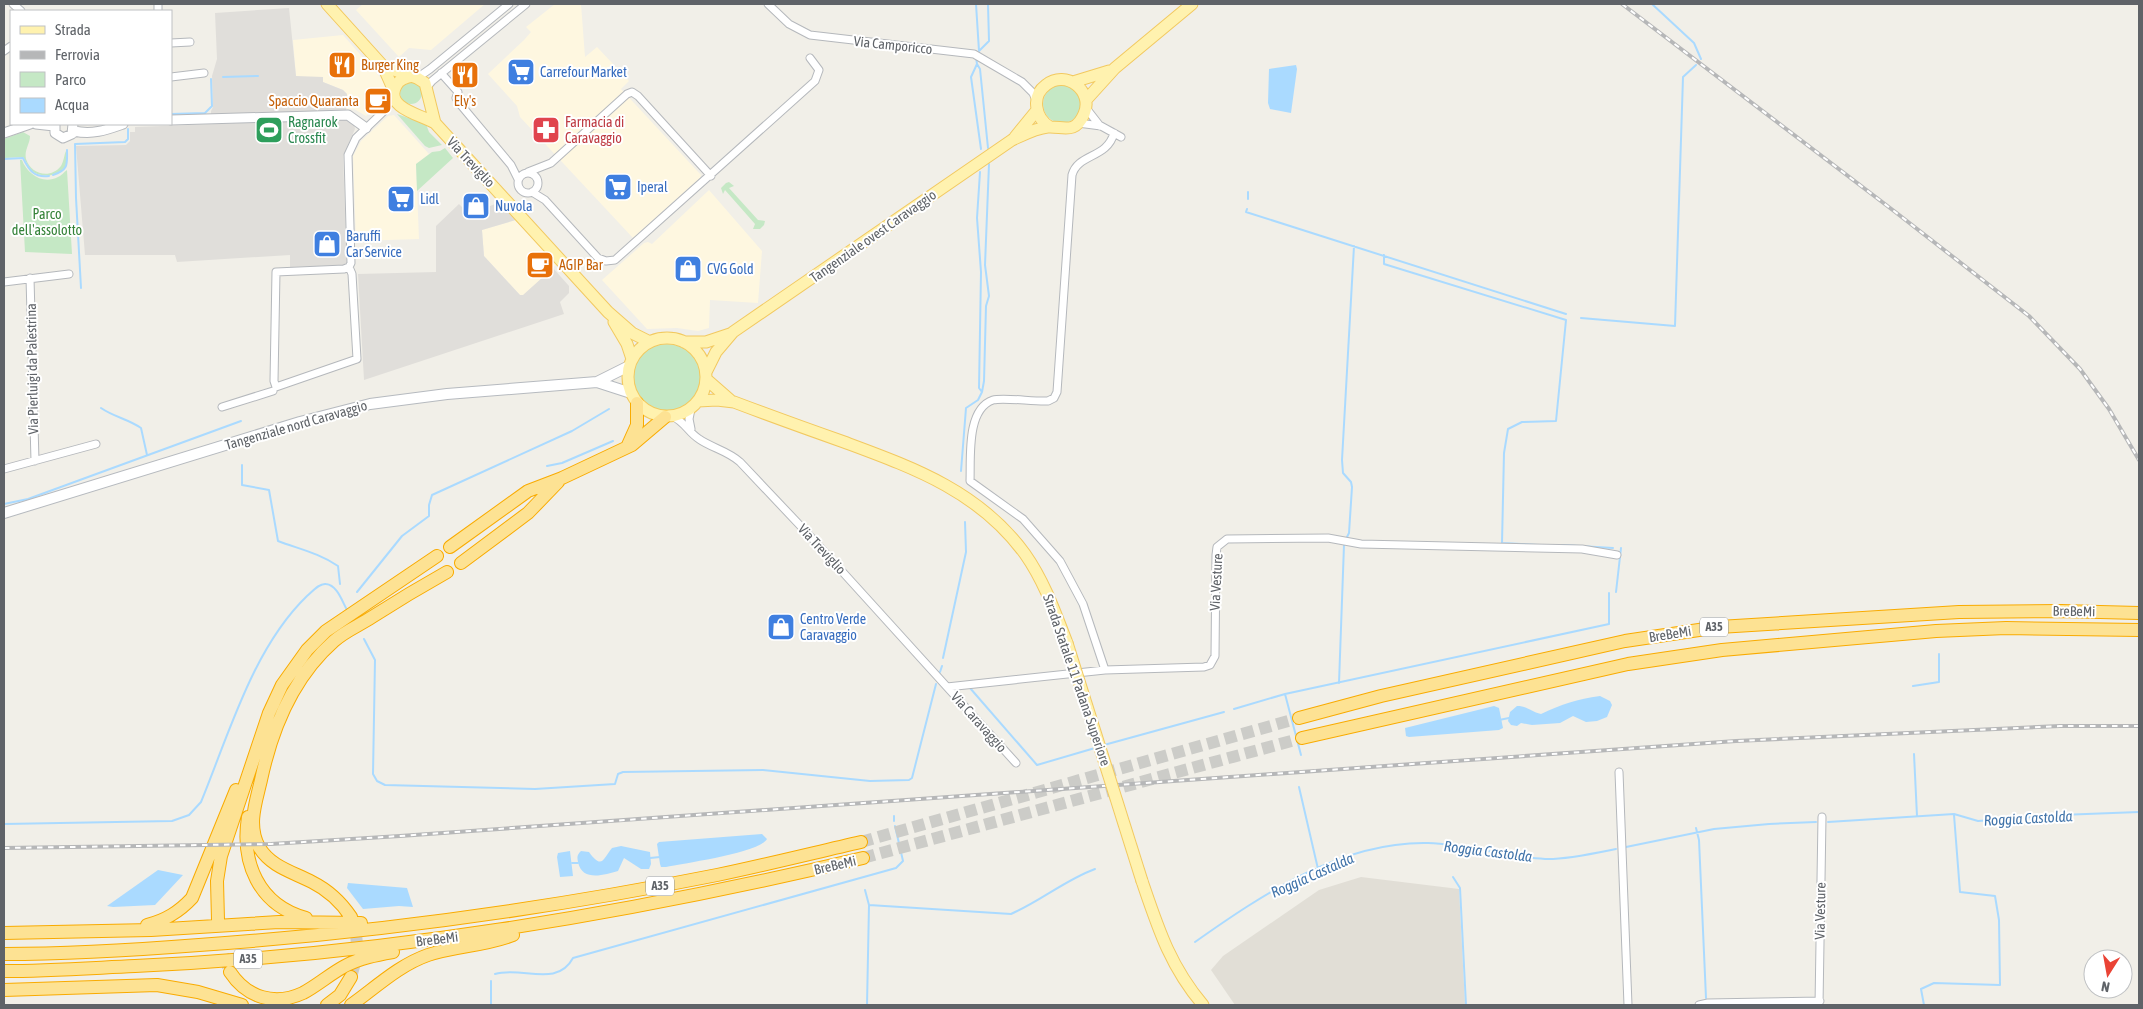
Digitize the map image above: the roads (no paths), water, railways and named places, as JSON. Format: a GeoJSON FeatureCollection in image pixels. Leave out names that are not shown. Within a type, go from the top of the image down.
{"type":"FeatureCollection","features":[{"type":"Feature","properties":{"kind":"highway"},"geometry":{"type":"LineString","coordinates":[[625,448],[633,438],[638,425],[634,398]]}},
{"type":"Feature","properties":{"kind":"highway"},"geometry":{"type":"LineString","coordinates":[[450,547],[528,491],[562,478],[625,448],[636,442],[668,416]]}},
{"type":"Feature","properties":{"kind":"highway"},"geometry":{"type":"LineString","coordinates":[[461,563],[528,513],[562,478]]}},
{"type":"Feature","properties":{"kind":"highway"},"geometry":{"type":"LineString","coordinates":[[218,920],[217,881],[220,863],[260,738],[282,685],[307,650],[326,632],[437,556]]}},
{"type":"Feature","properties":{"kind":"highway"},"geometry":{"type":"LineString","coordinates":[[351,917],[329,893],[312,882],[280,868],[260,847],[254,829],[253,817],[267,755],[286,705],[300,680],[315,660],[351,629],[447,572]]}},
{"type":"Feature","properties":{"kind":"highway","name":"BreBeMi"},"geometry":{"type":"LineString","coordinates":[[1299,718],[1381,696],[1625,641],[1718,627],[1959,612],[2061,610],[2139,613]]}},
{"type":"Feature","properties":{"kind":"highway","name":"BreBeMi"},"geometry":{"type":"LineString","coordinates":[[1302,738],[1628,664],[1722,650],[1936,630],[2006,628],[2139,630]]}},
{"type":"Feature","properties":{"kind":"highway"},"geometry":{"type":"LineString","coordinates":[[120,930],[159,922],[180,910],[192,898],[260,738]]}},
{"type":"Feature","properties":{"kind":"highway"},"geometry":{"type":"LineString","coordinates":[[262,776],[250,808],[245,833],[248,854],[255,878],[266,893],[284,910],[304,918],[323,922]]}},
{"type":"Feature","properties":{"kind":"highway","name":"BreBeMi"},"geometry":{"type":"LineString","coordinates":[[4,954],[86,952],[240,942],[458,920],[709,876],[861,842]]}},
{"type":"Feature","properties":{"kind":"highway","name":"BreBeMi"},"geometry":{"type":"LineString","coordinates":[[4,971],[236,960],[490,932],[532,926],[718,891],[863,858]]}},
{"type":"Feature","properties":{"kind":"highway"},"geometry":{"type":"LineString","coordinates":[[4,933],[169,929],[279,922],[361,923],[400,920],[458,920]]}},
{"type":"Feature","properties":{"kind":"highway"},"geometry":{"type":"LineString","coordinates":[[351,1005],[414,960],[440,952],[492,942],[532,926]]}},
{"type":"Feature","properties":{"kind":"highway"},"geometry":{"type":"LineString","coordinates":[[230,972],[240,985],[249,992],[260,997],[282,999],[303,993],[346,966],[370,957],[467,942],[490,932]]}},
{"type":"Feature","properties":{"kind":"highway"},"geometry":{"type":"LineString","coordinates":[[327,1005],[340,995],[351,977]]}},
{"type":"Feature","properties":{"kind":"highway"},"geometry":{"type":"LineString","coordinates":[[4,990],[157,986],[180,988],[242,1005]]}},
{"type":"Feature","properties":{"kind":"highway"},"geometry":{"type":"LineString","coordinates":[[219,998],[233,1005]]}},
{"type":"Feature","properties":{"kind":"main road"},"geometry":{"type":"LineString","coordinates":[[327,4],[383,66],[396,102],[404,109],[435,123]]}},
{"type":"Feature","properties":{"kind":"main road"},"geometry":{"type":"LineString","coordinates":[[1078,122],[1086,104],[1115,68],[1192,4]]}},
{"type":"Feature","properties":{"kind":"main road"},"geometry":{"type":"LineString","coordinates":[[383,66],[415,77],[427,92],[435,123]]}},
{"type":"Feature","properties":{"kind":"main road"},"geometry":{"type":"LineString","coordinates":[[1046,85],[1059,79],[1073,82],[1091,78],[1115,68]]}},
{"type":"Feature","properties":{"kind":"main road"},"geometry":{"type":"LineString","coordinates":[[394,93],[403,78],[415,77]]}},
{"type":"Feature","properties":{"kind":"main road"},"geometry":{"type":"LineString","coordinates":[[1073,82],[1083,92],[1086,104]]}},
{"type":"Feature","properties":{"kind":"main road","name":"Tangenziale ovest Caravaggio"},"geometry":{"type":"LineString","coordinates":[[1012,140],[1037,105],[1040,92],[1046,85]]}},
{"type":"Feature","properties":{"kind":"main road"},"geometry":{"type":"LineString","coordinates":[[404,109],[418,109],[422,106],[427,92]]}},
{"type":"Feature","properties":{"kind":"main road"},"geometry":{"type":"LineString","coordinates":[[1037,105],[1043,121],[1050,127]]}},
{"type":"Feature","properties":{"kind":"main road","name":"Tangenziale ovest Caravaggio"},"geometry":{"type":"LineString","coordinates":[[706,375],[716,352],[734,332],[1012,140],[1050,127],[1067,129],[1078,122]]}},
{"type":"Feature","properties":{"kind":"main road","name":"Via Treviglio"},"geometry":{"type":"LineString","coordinates":[[435,123],[608,312],[632,333],[650,342]]}},
{"type":"Feature","properties":{"kind":"main road","name":"Via Treviglio"},"geometry":{"type":"LineString","coordinates":[[608,312],[627,344],[631,362]]}},
{"type":"Feature","properties":{"kind":"main road","name":"Tangenziale ovest Caravaggio"},"geometry":{"type":"LineString","coordinates":[[684,342],[706,342],[734,332]]}},
{"type":"Feature","properties":{"kind":"main road"},"geometry":{"type":"LineString","coordinates":[[668,338],[684,342],[696,352],[702,361],[706,375],[704,388],[694,405],[668,416],[649,412],[634,398],[628,382],[631,362],[639,350],[650,342],[668,338]]}},
{"type":"Feature","properties":{"kind":"main road","name":"Tangenziale nord Caravaggio"},"geometry":{"type":"LineString","coordinates":[[4,513],[300,422],[370,404],[447,394],[597,382],[631,362]]}},
{"type":"Feature","properties":{"kind":"main road","name":"Strada Statale 11 Padana Superiore"},"geometry":{"type":"LineString","coordinates":[[706,375],[718,392],[734,402],[894,460],[936,478],[959,492],[995,520],[1024,553],[1045,588],[1067,643],[1162,941],[1179,972],[1203,1005]]}},
{"type":"Feature","properties":{"kind":"main road","name":"Tangenziale nord Caravaggio"},"geometry":{"type":"LineString","coordinates":[[597,382],[634,398]]}},
{"type":"Feature","properties":{"kind":"main road","name":"Strada Statale 11 Padana Superiore"},"geometry":{"type":"LineString","coordinates":[[694,405],[717,400],[734,402]]}},
{"type":"Feature","properties":{"kind":"street"},"geometry":{"type":"LineString","coordinates":[[415,77],[430,69],[509,4]]}},
{"type":"Feature","properties":{"kind":"street"},"geometry":{"type":"LineString","coordinates":[[427,92],[441,73],[526,4]]}},
{"type":"Feature","properties":{"kind":"street","name":"Via Camporicco"},"geometry":{"type":"LineString","coordinates":[[768,4],[789,24],[810,35],[965,52],[974,54],[1022,82],[1031,85],[1046,85]]}},
{"type":"Feature","properties":{"kind":"street"},"geometry":{"type":"LineString","coordinates":[[503,9],[510,17]]}},
{"type":"Feature","properties":{"kind":"street"},"geometry":{"type":"LineString","coordinates":[[172,43],[190,42]]}},
{"type":"Feature","properties":{"kind":"street"},"geometry":{"type":"LineString","coordinates":[[441,73],[458,92],[456,98],[460,104],[512,165],[520,190],[525,193],[532,192],[545,200],[598,258],[610,262],[618,258],[711,176],[740,146],[815,81],[819,70],[810,58]]}},
{"type":"Feature","properties":{"kind":"street"},"geometry":{"type":"LineString","coordinates":[[172,77],[204,73]]}},
{"type":"Feature","properties":{"kind":"street","name":"Via Camporicco"},"geometry":{"type":"LineString","coordinates":[[1022,82],[1033,93],[1037,105]]}},
{"type":"Feature","properties":{"kind":"street"},"geometry":{"type":"LineString","coordinates":[[518,179],[526,172],[551,163],[627,94],[632,92],[638,96],[711,176]]}},
{"type":"Feature","properties":{"kind":"street"},"geometry":{"type":"LineString","coordinates":[[349,267],[276,272],[274,381],[276,387],[357,359],[352,274],[349,267],[351,262],[348,155],[356,138],[384,111],[394,93]]}},
{"type":"Feature","properties":{"kind":"street"},"geometry":{"type":"LineString","coordinates":[[1086,104],[1101,126]]}},
{"type":"Feature","properties":{"kind":"street"},"geometry":{"type":"LineString","coordinates":[[384,111],[404,109]]}},
{"type":"Feature","properties":{"kind":"street"},"geometry":{"type":"LineString","coordinates":[[172,120],[348,116],[366,128]]}},
{"type":"Feature","properties":{"kind":"street"},"geometry":{"type":"LineString","coordinates":[[1078,122],[1101,126],[1121,137]]}},
{"type":"Feature","properties":{"kind":"street"},"geometry":{"type":"LineString","coordinates":[[4,133],[27,125]]}},
{"type":"Feature","properties":{"kind":"street"},"geometry":{"type":"LineString","coordinates":[[55,125],[57,135],[63,138],[70,136],[73,127],[99,133],[120,125]]}},
{"type":"Feature","properties":{"kind":"street"},"geometry":{"type":"LineString","coordinates":[[1106,670],[1083,604],[1060,561],[1023,519],[970,481],[972,430],[976,416],[982,408],[993,400],[1048,401],[1054,398],[1057,392],[1072,172],[1081,162],[1105,149],[1112,140],[1114,133]]}},
{"type":"Feature","properties":{"kind":"street"},"geometry":{"type":"LineString","coordinates":[[512,165],[534,174],[545,200]]}},
{"type":"Feature","properties":{"kind":"street"},"geometry":{"type":"LineString","coordinates":[[532,192],[538,183],[543,166]]}},
{"type":"Feature","properties":{"kind":"street"},"geometry":{"type":"LineString","coordinates":[[4,282],[69,274]]}},
{"type":"Feature","properties":{"kind":"street","name":"Via Pierluigi da Palestrina"},"geometry":{"type":"LineString","coordinates":[[30,278],[35,461]]}},
{"type":"Feature","properties":{"kind":"street"},"geometry":{"type":"LineString","coordinates":[[222,406],[273,391]]}},
{"type":"Feature","properties":{"kind":"street"},"geometry":{"type":"LineString","coordinates":[[691,430],[689,419],[694,405]]}},
{"type":"Feature","properties":{"kind":"street","name":"Via Treviglio"},"geometry":{"type":"LineString","coordinates":[[668,416],[691,430],[696,437],[728,453],[740,462],[945,684]]}},
{"type":"Feature","properties":{"kind":"street"},"geometry":{"type":"LineString","coordinates":[[4,469],[96,444]]}},
{"type":"Feature","properties":{"kind":"street","name":"Via Vesture"},"geometry":{"type":"LineString","coordinates":[[945,684],[1106,670],[1204,667],[1210,665],[1214,660],[1216,643],[1217,547],[1227,539],[1328,538],[1361,544],[1582,549],[1617,555]]}},
{"type":"Feature","properties":{"kind":"street","name":"Via Caravaggio"},"geometry":{"type":"LineString","coordinates":[[945,684],[1016,763]]}},
{"type":"Feature","properties":{"kind":"street"},"geometry":{"type":"LineString","coordinates":[[1618,772],[1628,1005]]}},
{"type":"Feature","properties":{"kind":"street","name":"Via Vesture"},"geometry":{"type":"LineString","coordinates":[[1819,1003],[1822,818]]}},
{"type":"Feature","properties":{"kind":"street"},"geometry":{"type":"LineString","coordinates":[[1699,1005],[1708,1003],[1819,1003]]}},
{"type":"Feature","properties":{"kind":"water"},"geometry":{"type":"Polygon","coordinates":[[[1296,65],[1291,113],[1270,109],[1268,103],[1269,69],[1296,65]]]}},
{"type":"Feature","properties":{"kind":"water"},"geometry":{"type":"Polygon","coordinates":[[[1600,696],[1610,701],[1612,705],[1607,717],[1597,721],[1586,722],[1573,716],[1560,723],[1532,725],[1521,723],[1517,726],[1511,725],[1508,721],[1510,712],[1517,706],[1541,714],[1570,702],[1600,696]]]}},
{"type":"Feature","properties":{"kind":"water"},"geometry":{"type":"Polygon","coordinates":[[[1494,706],[1499,708],[1503,728],[1499,730],[1406,736],[1405,728],[1494,706]]]}},
{"type":"Feature","properties":{"kind":"water"},"geometry":{"type":"Polygon","coordinates":[[[762,834],[767,839],[750,849],[666,867],[661,867],[660,864],[657,844],[659,842],[762,834]]]}},
{"type":"Feature","properties":{"kind":"water"},"geometry":{"type":"Polygon","coordinates":[[[621,846],[650,852],[651,864],[649,869],[641,869],[624,858],[618,871],[606,874],[589,875],[580,868],[577,857],[581,851],[589,852],[600,862],[612,848],[621,846]]]}},
{"type":"Feature","properties":{"kind":"water"},"geometry":{"type":"Polygon","coordinates":[[[570,851],[573,876],[560,877],[558,853],[570,851]]]}},
{"type":"Feature","properties":{"kind":"water"},"geometry":{"type":"Polygon","coordinates":[[[158,870],[183,875],[155,905],[107,906],[158,870]]]}},
{"type":"Feature","properties":{"kind":"water"},"geometry":{"type":"Polygon","coordinates":[[[348,883],[407,888],[413,907],[399,906],[363,909],[347,888],[348,883]]]}},
{"type":"Feature","properties":{"kind":"waterway"},"geometry":{"type":"LineString","coordinates":[[976,4],[979,51]]}},
{"type":"Feature","properties":{"kind":"waterway"},"geometry":{"type":"LineString","coordinates":[[979,51],[989,41],[988,4]]}},
{"type":"Feature","properties":{"kind":"waterway"},"geometry":{"type":"LineString","coordinates":[[1652,4],[1694,43],[1701,59]]}},
{"type":"Feature","properties":{"kind":"waterway"},"geometry":{"type":"LineString","coordinates":[[976,57],[977,64],[971,77],[981,149]]}},
{"type":"Feature","properties":{"kind":"waterway"},"geometry":{"type":"LineString","coordinates":[[977,64],[980,69],[988,148]]}},
{"type":"Feature","properties":{"kind":"waterway"},"geometry":{"type":"LineString","coordinates":[[1581,318],[1675,326],[1683,77],[1696,65]]}},
{"type":"Feature","properties":{"kind":"waterway"},"geometry":{"type":"LineString","coordinates":[[223,77],[258,76]]}},
{"type":"Feature","properties":{"kind":"waterway"},"geometry":{"type":"LineString","coordinates":[[172,114],[205,113],[212,106],[211,79]]}},
{"type":"Feature","properties":{"kind":"waterway"},"geometry":{"type":"LineString","coordinates":[[81,288],[75,144],[125,142],[128,139],[128,129]]}},
{"type":"Feature","properties":{"kind":"waterway"},"geometry":{"type":"LineString","coordinates":[[53,175],[62,171],[66,166],[67,150]]}},
{"type":"Feature","properties":{"kind":"waterway"},"geometry":{"type":"LineString","coordinates":[[4,159],[23,158],[33,172],[39,176],[49,176]]}},
{"type":"Feature","properties":{"kind":"waterway"},"geometry":{"type":"LineString","coordinates":[[982,392],[986,306],[989,296],[985,265],[989,164]]}},
{"type":"Feature","properties":{"kind":"waterway"},"geometry":{"type":"LineString","coordinates":[[961,471],[966,408],[978,400],[982,392],[979,388],[981,272],[977,218],[980,172]]}},
{"type":"Feature","properties":{"kind":"waterway"},"geometry":{"type":"LineString","coordinates":[[1248,192],[1248,199]]}},
{"type":"Feature","properties":{"kind":"waterway"},"geometry":{"type":"LineString","coordinates":[[1247,209],[1246,212],[1566,314]]}},
{"type":"Feature","properties":{"kind":"waterway"},"geometry":{"type":"LineString","coordinates":[[1346,539],[1349,533],[1352,487],[1351,482],[1343,473],[1342,460],[1354,246]]}},
{"type":"Feature","properties":{"kind":"waterway"},"geometry":{"type":"LineString","coordinates":[[1384,255],[1384,264],[1566,320],[1556,421],[1522,422],[1508,429],[1504,453],[1502,543],[1538,545]]}},
{"type":"Feature","properties":{"kind":"waterway"},"geometry":{"type":"LineString","coordinates":[[101,408],[141,428],[147,455]]}},
{"type":"Feature","properties":{"kind":"waterway"},"geometry":{"type":"LineString","coordinates":[[357,592],[402,536],[429,516],[429,505],[432,495],[572,431],[609,409]]}},
{"type":"Feature","properties":{"kind":"waterway"},"geometry":{"type":"LineString","coordinates":[[4,504],[28,499],[241,421]]}},
{"type":"Feature","properties":{"kind":"waterway"},"geometry":{"type":"LineString","coordinates":[[547,466],[562,463],[613,441]]}},
{"type":"Feature","properties":{"kind":"waterway"},"geometry":{"type":"LineString","coordinates":[[242,465],[242,485],[269,490],[278,541],[316,554],[338,566],[340,584]]}},
{"type":"Feature","properties":{"kind":"waterway"},"geometry":{"type":"LineString","coordinates":[[943,658],[966,552],[965,522]]}},
{"type":"Feature","properties":{"kind":"waterway"},"geometry":{"type":"LineString","coordinates":[[1339,683],[1344,545]]}},
{"type":"Feature","properties":{"kind":"waterway"},"geometry":{"type":"LineString","coordinates":[[1562,545],[1613,548]]}},
{"type":"Feature","properties":{"kind":"waterway"},"geometry":{"type":"LineString","coordinates":[[1616,592],[1621,548]]}},
{"type":"Feature","properties":{"kind":"waterway"},"geometry":{"type":"LineString","coordinates":[[4,824],[172,821],[189,815],[201,802],[244,693],[257,666],[288,617],[307,596],[323,584],[330,585],[336,590],[347,610]]}},
{"type":"Feature","properties":{"kind":"waterway"},"geometry":{"type":"LineString","coordinates":[[1234,709],[1285,694],[1609,624],[1609,593]]}},
{"type":"Feature","properties":{"kind":"waterway"},"geometry":{"type":"LineString","coordinates":[[364,639],[375,660],[373,774],[377,781],[385,785],[535,789],[615,784],[618,774],[623,772],[763,770],[870,781],[909,780],[912,778],[936,684]]}},
{"type":"Feature","properties":{"kind":"waterway"},"geometry":{"type":"LineString","coordinates":[[1913,686],[1939,682],[1939,654]]}},
{"type":"Feature","properties":{"kind":"waterway"},"geometry":{"type":"LineString","coordinates":[[940,672],[942,666]]}},
{"type":"Feature","properties":{"kind":"waterway"},"geometry":{"type":"LineString","coordinates":[[970,688],[1037,765],[1095,748]]}},
{"type":"Feature","properties":{"kind":"waterway"},"geometry":{"type":"LineString","coordinates":[[1285,694],[1301,755]]}},
{"type":"Feature","properties":{"kind":"waterway"},"geometry":{"type":"LineString","coordinates":[[1104,745],[1224,712]]}},
{"type":"Feature","properties":{"kind":"waterway"},"geometry":{"type":"LineString","coordinates":[[1499,720],[1509,718]]}},
{"type":"Feature","properties":{"kind":"waterway"},"geometry":{"type":"LineString","coordinates":[[1914,754],[1917,816]]}},
{"type":"Feature","properties":{"kind":"waterway","name":"Roggia Castalda"},"geometry":{"type":"LineString","coordinates":[[1299,787],[1318,869]]}},
{"type":"Feature","properties":{"kind":"waterway","name":"Roggia Castolda"},"geometry":{"type":"LineString","coordinates":[[1828,822],[1954,814],[1978,821],[2139,812]]}},
{"type":"Feature","properties":{"kind":"waterway"},"geometry":{"type":"LineString","coordinates":[[1924,1005],[1921,989],[1934,983],[2000,985],[1999,920],[1995,896],[1960,892],[1954,815]]}},
{"type":"Feature","properties":{"kind":"waterway"},"geometry":{"type":"LineString","coordinates":[[894,816],[894,821]]}},
{"type":"Feature","properties":{"kind":"waterway","name":"Roggia Castolda"},"geometry":{"type":"LineString","coordinates":[[1626,847],[1714,829],[1816,822]]}},
{"type":"Feature","properties":{"kind":"waterway"},"geometry":{"type":"LineString","coordinates":[[495,974],[505,972],[538,974],[558,972],[566,967],[573,958],[896,868],[903,861],[895,826]]}},
{"type":"Feature","properties":{"kind":"waterway"},"geometry":{"type":"LineString","coordinates":[[1696,828],[1699,840],[1706,998]]}},
{"type":"Feature","properties":{"kind":"waterway","name":"Roggia Castolda"},"geometry":{"type":"LineString","coordinates":[[1195,942],[1276,889],[1334,861],[1365,851],[1396,845],[1428,843],[1530,858],[1553,859],[1616,849]]}},
{"type":"Feature","properties":{"kind":"waterway"},"geometry":{"type":"LineString","coordinates":[[650,858],[660,857]]}},
{"type":"Feature","properties":{"kind":"waterway"},"geometry":{"type":"LineString","coordinates":[[572,863],[578,863]]}},
{"type":"Feature","properties":{"kind":"waterway"},"geometry":{"type":"LineString","coordinates":[[869,905],[1011,914],[1073,879],[1095,869]]}},
{"type":"Feature","properties":{"kind":"waterway"},"geometry":{"type":"LineString","coordinates":[[1453,877],[1460,888],[1466,1005]]}},
{"type":"Feature","properties":{"kind":"waterway"},"geometry":{"type":"LineString","coordinates":[[865,890],[869,905],[867,1005]]}},
{"type":"Feature","properties":{"kind":"waterway"},"geometry":{"type":"LineString","coordinates":[[491,981],[491,1005]]}},
{"type":"Feature","properties":{"kind":"tunnel"},"geometry":{"type":"LineString","coordinates":[[861,842],[1299,718]]}},
{"type":"Feature","properties":{"kind":"tunnel"},"geometry":{"type":"LineString","coordinates":[[863,858],[1302,738]]}},
{"type":"Feature","properties":{"kind":"tunnel"},"geometry":{"type":"LineString","coordinates":[[218,920],[222,953],[229,969]]}},
{"type":"Feature","properties":{"kind":"tunnel"},"geometry":{"type":"LineString","coordinates":[[351,977],[357,949],[352,921]]}},
{"type":"Feature","properties":{"kind":"railway"},"geometry":{"type":"LineString","coordinates":[[1622,4],[2029,316],[2080,369],[2109,409],[2139,460]]}},
{"type":"Feature","properties":{"kind":"railway"},"geometry":{"type":"LineString","coordinates":[[4,848],[271,844],[1736,741],[2060,726],[2139,726]]}},
{"type":"Feature","properties":{"kind":"place","name":"Burger King"},"geometry":{"type":"Point","coordinates":[342,65]}},
{"type":"Feature","properties":{"kind":"place","name":"Carrefour Market"},"geometry":{"type":"Point","coordinates":[521,72]}},
{"type":"Feature","properties":{"kind":"place","name":"Ely's"},"geometry":{"type":"Point","coordinates":[465,75]}},
{"type":"Feature","properties":{"kind":"place","name":"Spaccio Quaranta"},"geometry":{"type":"Point","coordinates":[378,101]}},
{"type":"Feature","properties":{"kind":"place","name":"Ragnarok Crossfit"},"geometry":{"type":"Point","coordinates":[269,130]}},
{"type":"Feature","properties":{"kind":"place","name":"Farmacia di Caravaggio"},"geometry":{"type":"Point","coordinates":[546,130]}},
{"type":"Feature","properties":{"kind":"place","name":"Iperal"},"geometry":{"type":"Point","coordinates":[618,187]}},
{"type":"Feature","properties":{"kind":"place","name":"Lidl"},"geometry":{"type":"Point","coordinates":[401,199]}},
{"type":"Feature","properties":{"kind":"place","name":"Nuvola"},"geometry":{"type":"Point","coordinates":[476,206]}},
{"type":"Feature","properties":{"kind":"place","name":"Baruffi Car Service"},"geometry":{"type":"Point","coordinates":[327,244]}},
{"type":"Feature","properties":{"kind":"place","name":"AGIP Bar"},"geometry":{"type":"Point","coordinates":[540,265]}},
{"type":"Feature","properties":{"kind":"place","name":"CVG Gold"},"geometry":{"type":"Point","coordinates":[688,269]}},
{"type":"Feature","properties":{"kind":"place","name":"Centro Verde Caravaggio"},"geometry":{"type":"Point","coordinates":[781,627]}},
{"type":"Feature","properties":{"kind":"park label","name":"Parco dell'assolotto"},"geometry":{"type":"Point","coordinates":[47,222]}}]}
